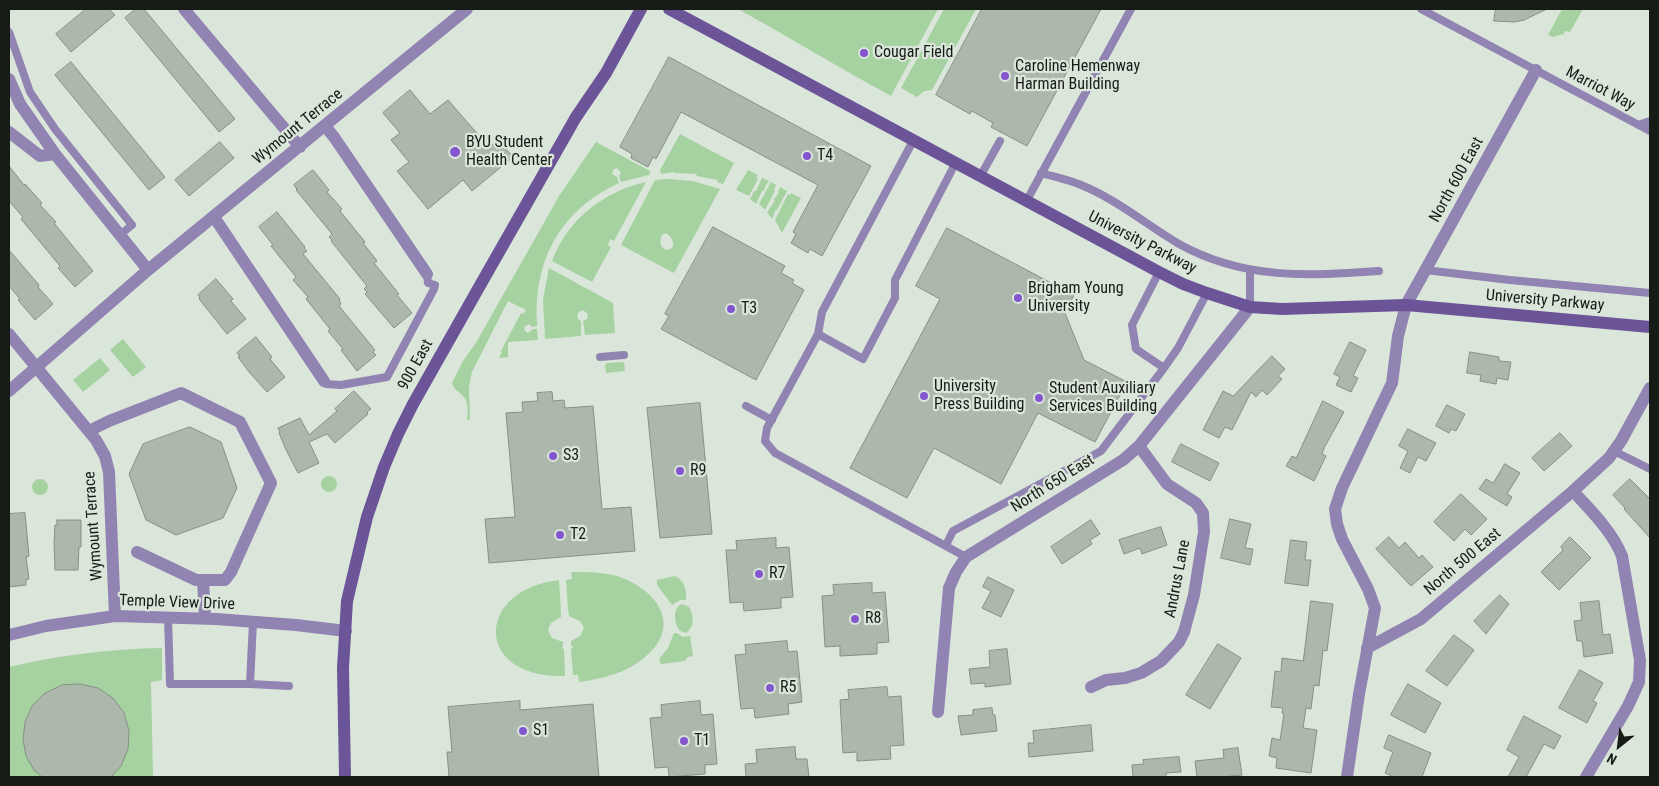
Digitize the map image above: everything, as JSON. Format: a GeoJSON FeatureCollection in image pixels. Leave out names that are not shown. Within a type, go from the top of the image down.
{"type":"FeatureCollection","features":[{"type":"Feature","properties":{"kind":"main road","name":"900 East"},"geometry":{"type":"LineString","coordinates":[[345,777],[343,668],[348,593],[360,542],[376,489],[398,434],[576,117],[606,73],[641,9]]}},
{"type":"Feature","properties":{"kind":"main road","name":"University Parkway"},"geometry":{"type":"LineString","coordinates":[[669,9],[1159,272],[1183,284],[1250,307],[1282,309],[1406,305],[1650,327]]}},
{"type":"Feature","properties":{"kind":"street"},"geometry":{"type":"LineString","coordinates":[[184,9],[300,147]]}},
{"type":"Feature","properties":{"kind":"street","name":"Wymount Terrace"},"geometry":{"type":"LineString","coordinates":[[9,391],[148,270],[467,9]]}},
{"type":"Feature","properties":{"kind":"street","name":"North 600 East"},"geometry":{"type":"LineString","coordinates":[[1367,648],[1375,608],[1368,589],[1342,539],[1335,509],[1342,488],[1392,383],[1398,336],[1406,305],[1536,70]]}},
{"type":"Feature","properties":{"kind":"street"},"geometry":{"type":"LineString","coordinates":[[9,78],[20,104],[58,158],[121,234],[148,270]]}},
{"type":"Feature","properties":{"kind":"street"},"geometry":{"type":"LineString","coordinates":[[325,126],[427,274]]}},
{"type":"Feature","properties":{"kind":"street"},"geometry":{"type":"LineString","coordinates":[[9,132],[40,156],[58,158]]}},
{"type":"Feature","properties":{"kind":"street"},"geometry":{"type":"LineString","coordinates":[[214,217],[324,381]]}},
{"type":"Feature","properties":{"kind":"street","name":"North 650 East"},"geometry":{"type":"LineString","coordinates":[[938,712],[949,588],[956,572],[966,558],[1123,460],[1139,446],[1250,307]]}},
{"type":"Feature","properties":{"kind":"street"},"geometry":{"type":"LineString","coordinates":[[9,334],[37,368]]}},
{"type":"Feature","properties":{"kind":"street","name":"Wymount Terrace"},"geometry":{"type":"LineString","coordinates":[[37,368],[96,440],[105,456],[109,472],[115,616]]}},
{"type":"Feature","properties":{"kind":"street","name":"North 500 East"},"geometry":{"type":"LineString","coordinates":[[1367,648],[1421,619],[1573,491],[1609,458],[1621,441],[1650,388]]}},
{"type":"Feature","properties":{"kind":"street"},"geometry":{"type":"LineString","coordinates":[[89,431],[109,420],[182,393],[240,422],[271,484],[231,572],[225,580],[196,580],[137,552]]}},
{"type":"Feature","properties":{"kind":"street","name":"Andrus Lane"},"geometry":{"type":"LineString","coordinates":[[1091,687],[1106,680],[1125,678],[1141,673],[1161,661],[1174,648],[1184,632],[1194,595],[1204,532],[1203,513],[1196,503],[1167,484],[1139,446]]}},
{"type":"Feature","properties":{"kind":"street"},"geometry":{"type":"LineString","coordinates":[[1573,491],[1617,542],[1622,556],[1640,660],[1639,682],[1628,706],[1586,777]]}},
{"type":"Feature","properties":{"kind":"street"},"geometry":{"type":"LineString","coordinates":[[203,580],[205,618]]}},
{"type":"Feature","properties":{"kind":"street","name":"Temple View Drive"},"geometry":{"type":"LineString","coordinates":[[9,635],[46,626],[115,616],[205,618],[346,631]]}},
{"type":"Feature","properties":{"kind":"street"},"geometry":{"type":"LineString","coordinates":[[1347,777],[1367,648]]}},
{"type":"Feature","properties":{"kind":"lane"},"geometry":{"type":"LineString","coordinates":[[1028,200],[1131,9]]}},
{"type":"Feature","properties":{"kind":"lane","name":"Marriot Way"},"geometry":{"type":"LineString","coordinates":[[1421,9],[1650,131]]}},
{"type":"Feature","properties":{"kind":"lane"},"geometry":{"type":"LineString","coordinates":[[9,32],[30,92],[55,129],[132,225],[121,234]]}},
{"type":"Feature","properties":{"kind":"lane"},"geometry":{"type":"LineString","coordinates":[[1638,125],[1650,121]]}},
{"type":"Feature","properties":{"kind":"lane"},"geometry":{"type":"LineString","coordinates":[[914,139],[822,312],[818,334],[766,432],[765,441],[775,453],[966,558]]}},
{"type":"Feature","properties":{"kind":"lane"},"geometry":{"type":"LineString","coordinates":[[981,175],[1000,141]]}},
{"type":"Feature","properties":{"kind":"lane"},"geometry":{"type":"LineString","coordinates":[[58,158],[74,152]]}},
{"type":"Feature","properties":{"kind":"lane"},"geometry":{"type":"LineString","coordinates":[[818,334],[863,359],[896,298],[895,280],[956,162]]}},
{"type":"Feature","properties":{"kind":"lane"},"geometry":{"type":"LineString","coordinates":[[1042,173],[1082,186],[1188,248],[1218,261],[1250,270],[1284,275],[1379,271]]}},
{"type":"Feature","properties":{"kind":"lane"},"geometry":{"type":"LineString","coordinates":[[1250,270],[1250,307]]}},
{"type":"Feature","properties":{"kind":"lane"},"geometry":{"type":"LineString","coordinates":[[1425,270],[1650,293]]}},
{"type":"Feature","properties":{"kind":"lane"},"geometry":{"type":"LineString","coordinates":[[1159,272],[1132,326],[1136,349],[1164,368]]}},
{"type":"Feature","properties":{"kind":"lane"},"geometry":{"type":"LineString","coordinates":[[324,381],[326,384],[340,385],[387,377],[434,289],[435,286],[428,283],[427,274]]}},
{"type":"Feature","properties":{"kind":"lane"},"geometry":{"type":"LineString","coordinates":[[946,546],[953,531],[1101,451],[1178,348],[1207,293]]}},
{"type":"Feature","properties":{"kind":"lane"},"geometry":{"type":"LineString","coordinates":[[600,357],[624,354]]}},
{"type":"Feature","properties":{"kind":"lane"},"geometry":{"type":"LineString","coordinates":[[746,406],[772,420]]}},
{"type":"Feature","properties":{"kind":"lane"},"geometry":{"type":"LineString","coordinates":[[1614,451],[1650,469]]}},
{"type":"Feature","properties":{"kind":"lane"},"geometry":{"type":"LineString","coordinates":[[168,617],[170,684],[289,686]]}},
{"type":"Feature","properties":{"kind":"lane"},"geometry":{"type":"LineString","coordinates":[[250,684],[253,622]]}},
{"type":"Feature","properties":{"kind":"green space","name":"Cougar Field"},"geometry":{"type":"Polygon","coordinates":[[[738,9],[938,9],[891,96],[738,9]]]}},
{"type":"Feature","properties":{"kind":"green space"},"geometry":{"type":"Polygon","coordinates":[[[944,9],[976,9],[932,90],[924,91],[917,97],[901,88],[944,9]]]}},
{"type":"Feature","properties":{"kind":"green space"},"geometry":{"type":"Polygon","coordinates":[[[1562,9],[1583,9],[1570,32],[1565,31],[1564,34],[1553,37],[1548,35],[1562,9]]]}},
{"type":"Feature","properties":{"kind":"green space"},"geometry":{"type":"Polygon","coordinates":[[[680,134],[734,163],[723,184],[717,182],[718,180],[697,176],[696,174],[674,172],[661,174],[660,170],[680,134]]]}},
{"type":"Feature","properties":{"kind":"green space"},"geometry":{"type":"Polygon","coordinates":[[[596,142],[650,171],[650,173],[649,175],[621,182],[619,176],[621,173],[617,168],[614,169],[612,174],[617,177],[619,183],[580,208],[566,223],[554,241],[545,260],[537,302],[537,326],[532,327],[529,324],[524,327],[528,333],[533,329],[537,329],[538,340],[508,342],[508,357],[499,358],[521,313],[523,314],[526,310],[508,301],[472,372],[469,386],[470,420],[467,420],[466,400],[452,383],[559,196],[596,142]]]}},
{"type":"Feature","properties":{"kind":"green space"},"geometry":{"type":"Polygon","coordinates":[[[748,170],[758,175],[756,178],[758,179],[749,196],[736,190],[748,170]]]}},
{"type":"Feature","properties":{"kind":"green space"},"geometry":{"type":"Polygon","coordinates":[[[762,178],[769,181],[756,204],[750,199],[762,178]]]}},
{"type":"Feature","properties":{"kind":"green space"},"geometry":{"type":"Polygon","coordinates":[[[655,180],[693,181],[720,189],[674,273],[621,245],[655,180]],[[665,233],[661,236],[661,245],[667,250],[672,248],[673,243],[669,235],[665,233]]]}},
{"type":"Feature","properties":{"kind":"green space"},"geometry":{"type":"Polygon","coordinates":[[[646,182],[614,241],[610,239],[608,245],[605,244],[611,247],[592,282],[552,261],[559,246],[577,220],[602,200],[616,192],[646,182]]]}},
{"type":"Feature","properties":{"kind":"green space"},"geometry":{"type":"Polygon","coordinates":[[[771,182],[776,185],[775,191],[765,210],[759,204],[771,182]]]}},
{"type":"Feature","properties":{"kind":"green space"},"geometry":{"type":"Polygon","coordinates":[[[780,187],[787,191],[772,219],[767,212],[775,201],[773,200],[779,193],[780,187]]]}},
{"type":"Feature","properties":{"kind":"green space"},"geometry":{"type":"Polygon","coordinates":[[[791,193],[801,198],[782,233],[775,220],[788,194],[790,195],[791,193]]]}},
{"type":"Feature","properties":{"kind":"green space"},"geometry":{"type":"Polygon","coordinates":[[[549,268],[613,303],[615,333],[585,335],[583,321],[587,319],[588,314],[583,310],[577,315],[581,321],[581,336],[545,339],[543,299],[549,268]]]}},
{"type":"Feature","properties":{"kind":"green space"},"geometry":{"type":"Polygon","coordinates":[[[123,339],[146,367],[133,377],[110,350],[123,339]]]}},
{"type":"Feature","properties":{"kind":"green space"},"geometry":{"type":"Polygon","coordinates":[[[100,358],[110,370],[83,392],[73,380],[100,358]]]}},
{"type":"Feature","properties":{"kind":"green space"},"geometry":{"type":"Polygon","coordinates":[[[624,362],[625,371],[606,373],[605,365],[607,363],[624,362]]]}},
{"type":"Feature","properties":{"kind":"green space"},"geometry":{"type":"Polygon","coordinates":[[[329,476],[335,478],[337,484],[335,490],[329,492],[323,490],[321,484],[323,478],[329,476]]]}},
{"type":"Feature","properties":{"kind":"green space"},"geometry":{"type":"Polygon","coordinates":[[[37,479],[43,479],[48,484],[46,493],[37,495],[32,490],[32,484],[37,479]]]}},
{"type":"Feature","properties":{"kind":"green space"},"geometry":{"type":"Polygon","coordinates":[[[571,572],[589,572],[617,576],[644,590],[654,599],[664,621],[662,634],[656,646],[644,658],[629,668],[605,677],[579,682],[578,675],[573,675],[571,649],[573,646],[571,646],[571,641],[580,636],[584,628],[580,621],[569,616],[566,580],[572,579],[571,572]]]}},
{"type":"Feature","properties":{"kind":"green space"},"geometry":{"type":"Polygon","coordinates":[[[675,576],[681,580],[684,586],[686,600],[680,600],[672,605],[657,585],[657,580],[675,576]]]}},
{"type":"Feature","properties":{"kind":"green space"},"geometry":{"type":"Polygon","coordinates":[[[559,580],[561,610],[559,611],[561,612],[561,617],[551,623],[548,630],[552,638],[563,642],[563,647],[561,648],[564,649],[565,676],[535,673],[514,664],[501,650],[496,633],[500,616],[511,600],[531,587],[559,580]]]}},
{"type":"Feature","properties":{"kind":"green space"},"geometry":{"type":"Polygon","coordinates":[[[682,604],[689,607],[693,618],[691,628],[686,633],[680,631],[675,620],[675,612],[682,604]]]}},
{"type":"Feature","properties":{"kind":"green space"},"geometry":{"type":"Polygon","coordinates":[[[674,633],[683,637],[690,636],[693,656],[688,657],[685,661],[661,664],[659,659],[668,648],[674,633]]]}},
{"type":"Feature","properties":{"kind":"green space"},"geometry":{"type":"Polygon","coordinates":[[[162,648],[162,680],[151,682],[153,777],[9,777],[9,667],[85,653],[162,648]]]}},
{"type":"Feature","properties":{"kind":"building"},"geometry":{"type":"Polygon","coordinates":[[[86,9],[109,9],[115,15],[71,52],[56,34],[86,9]]]}},
{"type":"Feature","properties":{"kind":"building"},"geometry":{"type":"Polygon","coordinates":[[[136,9],[144,9],[235,119],[219,132],[125,18],[136,9]]]}},
{"type":"Feature","properties":{"kind":"building","name":"Caroline Hemenway Harman Building"},"geometry":{"type":"Polygon","coordinates":[[[982,9],[1101,9],[1027,146],[991,127],[993,123],[972,111],[970,114],[936,95],[982,9]]]}},
{"type":"Feature","properties":{"kind":"building"},"geometry":{"type":"Polygon","coordinates":[[[1496,9],[1547,9],[1524,20],[1514,22],[1494,21],[1496,9]]]}},
{"type":"Feature","properties":{"kind":"building","name":"T4"},"geometry":{"type":"Polygon","coordinates":[[[669,57],[871,166],[822,256],[810,249],[808,253],[791,243],[796,234],[793,232],[818,185],[681,112],[656,159],[653,157],[648,167],[631,158],[632,154],[620,147],[669,57]]]}},
{"type":"Feature","properties":{"kind":"building"},"geometry":{"type":"Polygon","coordinates":[[[71,62],[165,177],[149,190],[55,75],[71,62]]]}},
{"type":"Feature","properties":{"kind":"building","name":"BYU Student Health Center"},"geometry":{"type":"Polygon","coordinates":[[[410,90],[430,114],[448,100],[489,147],[498,140],[513,157],[472,191],[463,180],[428,209],[397,171],[409,162],[391,140],[400,133],[383,113],[410,90]]]}},
{"type":"Feature","properties":{"kind":"building"},"geometry":{"type":"Polygon","coordinates":[[[220,142],[234,158],[189,196],[175,180],[220,142]]]}},
{"type":"Feature","properties":{"kind":"building"},"geometry":{"type":"Polygon","coordinates":[[[9,166],[42,203],[40,205],[56,222],[54,223],[93,271],[75,287],[58,268],[60,266],[21,219],[23,217],[9,201],[9,166]]]}},
{"type":"Feature","properties":{"kind":"building"},"geometry":{"type":"Polygon","coordinates":[[[313,170],[329,190],[327,192],[342,209],[340,211],[365,242],[363,243],[377,261],[374,263],[412,313],[394,328],[365,294],[367,292],[364,289],[367,286],[331,241],[329,237],[332,234],[296,190],[294,185],[313,170]]]}},
{"type":"Feature","properties":{"kind":"building"},"geometry":{"type":"Polygon","coordinates":[[[277,212],[305,247],[307,251],[303,254],[340,299],[341,304],[339,306],[375,350],[373,352],[376,355],[357,371],[341,350],[343,349],[328,331],[330,329],[306,299],[308,297],[293,280],[296,277],[271,246],[273,245],[259,227],[277,212]]]}},
{"type":"Feature","properties":{"kind":"building","name":"T3"},"geometry":{"type":"Polygon","coordinates":[[[713,227],[785,266],[781,273],[794,280],[792,283],[804,290],[756,380],[661,329],[669,316],[665,314],[713,227]]]}},
{"type":"Feature","properties":{"kind":"building"},"geometry":{"type":"Polygon","coordinates":[[[947,228],[1074,295],[1065,313],[1084,360],[1127,382],[1095,442],[1038,413],[1001,484],[934,448],[907,498],[850,468],[940,299],[916,286],[947,228]]]}},
{"type":"Feature","properties":{"kind":"building"},"geometry":{"type":"Polygon","coordinates":[[[9,250],[53,304],[35,320],[9,286],[9,250]]]}},
{"type":"Feature","properties":{"kind":"building"},"geometry":{"type":"Polygon","coordinates":[[[216,279],[233,299],[231,301],[246,319],[227,334],[199,299],[198,295],[216,279]]]}},
{"type":"Feature","properties":{"kind":"building"},"geometry":{"type":"Polygon","coordinates":[[[256,337],[272,357],[270,359],[285,377],[267,392],[249,372],[237,353],[256,337]]]}},
{"type":"Feature","properties":{"kind":"building"},"geometry":{"type":"Polygon","coordinates":[[[1350,342],[1366,350],[1353,376],[1358,378],[1351,392],[1336,385],[1340,377],[1334,374],[1350,342]]]}},
{"type":"Feature","properties":{"kind":"building"},"geometry":{"type":"Polygon","coordinates":[[[1470,352],[1499,357],[1499,361],[1511,362],[1508,380],[1497,378],[1496,384],[1480,381],[1481,375],[1467,373],[1470,352]]]}},
{"type":"Feature","properties":{"kind":"building"},"geometry":{"type":"Polygon","coordinates":[[[1272,356],[1285,369],[1278,376],[1282,379],[1267,395],[1262,390],[1256,397],[1251,392],[1232,430],[1225,427],[1219,438],[1203,430],[1223,391],[1233,396],[1272,356]]]}},
{"type":"Feature","properties":{"kind":"building"},"geometry":{"type":"Polygon","coordinates":[[[354,391],[371,409],[367,412],[368,414],[335,443],[327,434],[309,442],[319,463],[298,473],[286,450],[278,428],[300,418],[309,435],[337,411],[335,409],[354,391]]]}},
{"type":"Feature","properties":{"kind":"building"},"geometry":{"type":"Polygon","coordinates":[[[552,392],[553,401],[564,400],[565,408],[593,406],[602,509],[631,507],[635,551],[489,563],[485,519],[515,517],[506,413],[523,412],[522,402],[538,401],[537,393],[552,392]]]}},
{"type":"Feature","properties":{"kind":"building"},"geometry":{"type":"Polygon","coordinates":[[[1323,401],[1344,412],[1324,448],[1322,454],[1326,456],[1314,481],[1286,466],[1292,456],[1296,458],[1323,401]]]}},
{"type":"Feature","properties":{"kind":"building","name":"R9"},"geometry":{"type":"Polygon","coordinates":[[[700,403],[712,534],[660,538],[647,408],[700,403]]]}},
{"type":"Feature","properties":{"kind":"building"},"geometry":{"type":"Polygon","coordinates":[[[1447,405],[1465,414],[1456,431],[1451,429],[1449,433],[1436,426],[1447,405]]]}},
{"type":"Feature","properties":{"kind":"building"},"geometry":{"type":"Polygon","coordinates":[[[190,427],[221,442],[237,488],[223,518],[176,535],[146,520],[129,474],[143,444],[190,427]]]}},
{"type":"Feature","properties":{"kind":"building"},"geometry":{"type":"Polygon","coordinates":[[[1408,429],[1436,443],[1426,461],[1418,457],[1410,473],[1400,468],[1408,451],[1399,446],[1408,429]]]}},
{"type":"Feature","properties":{"kind":"building"},"geometry":{"type":"Polygon","coordinates":[[[1560,433],[1572,446],[1544,471],[1532,458],[1560,433]]]}},
{"type":"Feature","properties":{"kind":"building"},"geometry":{"type":"Polygon","coordinates":[[[1181,444],[1219,463],[1210,481],[1172,462],[1181,444]]]}},
{"type":"Feature","properties":{"kind":"building"},"geometry":{"type":"Polygon","coordinates":[[[1505,464],[1520,473],[1507,494],[1512,497],[1507,506],[1479,489],[1486,479],[1493,483],[1505,464]]]}},
{"type":"Feature","properties":{"kind":"building"},"geometry":{"type":"Polygon","coordinates":[[[1630,479],[1650,499],[1650,538],[1613,495],[1630,479]]]}},
{"type":"Feature","properties":{"kind":"building"},"geometry":{"type":"Polygon","coordinates":[[[1461,494],[1487,519],[1471,535],[1465,529],[1454,541],[1434,522],[1461,494]]]}},
{"type":"Feature","properties":{"kind":"building"},"geometry":{"type":"Polygon","coordinates":[[[25,513],[29,556],[26,557],[29,579],[26,580],[26,585],[9,587],[9,514],[25,513]]]}},
{"type":"Feature","properties":{"kind":"building"},"geometry":{"type":"Polygon","coordinates":[[[1230,519],[1251,524],[1245,548],[1253,549],[1250,565],[1221,558],[1230,519]]]}},
{"type":"Feature","properties":{"kind":"building"},"geometry":{"type":"Polygon","coordinates":[[[57,520],[81,520],[81,547],[79,547],[78,570],[55,570],[54,543],[57,520]]]}},
{"type":"Feature","properties":{"kind":"building"},"geometry":{"type":"Polygon","coordinates":[[[1091,520],[1100,534],[1090,540],[1092,544],[1062,564],[1051,547],[1091,520]]]}},
{"type":"Feature","properties":{"kind":"building"},"geometry":{"type":"Polygon","coordinates":[[[1161,527],[1167,545],[1142,554],[1140,548],[1124,554],[1119,540],[1161,527]]]}},
{"type":"Feature","properties":{"kind":"building"},"geometry":{"type":"Polygon","coordinates":[[[1389,537],[1399,548],[1405,542],[1419,558],[1422,555],[1433,567],[1411,586],[1376,549],[1389,537]]]}},
{"type":"Feature","properties":{"kind":"building"},"geometry":{"type":"Polygon","coordinates":[[[1570,537],[1591,558],[1559,590],[1541,572],[1563,550],[1561,547],[1570,537]]]}},
{"type":"Feature","properties":{"kind":"building","name":"R7"},"geometry":{"type":"Polygon","coordinates":[[[776,538],[776,548],[789,547],[793,597],[781,598],[781,608],[744,611],[743,602],[730,603],[726,550],[737,550],[736,541],[776,538]]]}},
{"type":"Feature","properties":{"kind":"building"},"geometry":{"type":"Polygon","coordinates":[[[1291,540],[1307,542],[1305,560],[1311,560],[1308,586],[1285,583],[1291,540]]]}},
{"type":"Feature","properties":{"kind":"building"},"geometry":{"type":"Polygon","coordinates":[[[988,577],[1014,590],[1001,617],[982,608],[991,591],[983,587],[988,577]]]}},
{"type":"Feature","properties":{"kind":"building","name":"R8"},"geometry":{"type":"Polygon","coordinates":[[[872,583],[872,593],[885,592],[889,642],[877,643],[877,654],[840,656],[840,646],[825,647],[822,596],[834,595],[833,585],[872,583]]]}},
{"type":"Feature","properties":{"kind":"building"},"geometry":{"type":"Polygon","coordinates":[[[1500,595],[1509,604],[1486,634],[1474,621],[1500,595]]]}},
{"type":"Feature","properties":{"kind":"building"},"geometry":{"type":"Polygon","coordinates":[[[1311,601],[1333,604],[1327,651],[1323,650],[1319,686],[1314,685],[1311,709],[1306,708],[1303,728],[1317,730],[1311,773],[1276,768],[1277,758],[1269,756],[1272,738],[1280,740],[1284,714],[1282,713],[1283,708],[1271,707],[1275,671],[1281,672],[1282,658],[1303,661],[1311,601]]]}},
{"type":"Feature","properties":{"kind":"building"},"geometry":{"type":"Polygon","coordinates":[[[1599,601],[1603,635],[1610,634],[1613,653],[1584,657],[1582,641],[1577,641],[1574,621],[1582,620],[1580,603],[1599,601]]]}},
{"type":"Feature","properties":{"kind":"building"},"geometry":{"type":"Polygon","coordinates":[[[1454,635],[1474,650],[1447,686],[1426,671],[1454,635]]]}},
{"type":"Feature","properties":{"kind":"building","name":"R5"},"geometry":{"type":"Polygon","coordinates":[[[787,641],[788,652],[797,651],[802,702],[788,704],[789,714],[755,718],[754,708],[741,709],[735,655],[746,654],[745,645],[787,641]]]}},
{"type":"Feature","properties":{"kind":"building"},"geometry":{"type":"Polygon","coordinates":[[[1218,644],[1241,658],[1210,709],[1186,695],[1218,644]]]}},
{"type":"Feature","properties":{"kind":"building"},"geometry":{"type":"Polygon","coordinates":[[[1007,649],[1011,684],[985,687],[985,683],[971,684],[969,669],[990,667],[989,651],[1007,649]]]}},
{"type":"Feature","properties":{"kind":"building"},"geometry":{"type":"Polygon","coordinates":[[[1580,670],[1603,683],[1593,701],[1597,703],[1587,723],[1559,708],[1580,670]]]}},
{"type":"Feature","properties":{"kind":"building"},"geometry":{"type":"Polygon","coordinates":[[[80,684],[98,688],[113,698],[124,713],[129,731],[128,749],[121,766],[111,777],[42,777],[34,770],[26,756],[23,739],[25,722],[32,706],[45,693],[62,685],[80,684]]]}},
{"type":"Feature","properties":{"kind":"building"},"geometry":{"type":"Polygon","coordinates":[[[1408,684],[1441,703],[1425,733],[1391,715],[1408,684]]]}},
{"type":"Feature","properties":{"kind":"building"},"geometry":{"type":"Polygon","coordinates":[[[887,687],[888,697],[901,696],[904,745],[890,746],[891,759],[857,761],[857,752],[843,753],[840,700],[849,699],[848,690],[887,687]]]}},
{"type":"Feature","properties":{"kind":"building","name":"S1"},"geometry":{"type":"Polygon","coordinates":[[[520,701],[520,710],[593,704],[599,777],[449,777],[447,752],[452,752],[448,707],[520,701]]]}},
{"type":"Feature","properties":{"kind":"building","name":"T1"},"geometry":{"type":"Polygon","coordinates":[[[700,701],[701,715],[713,714],[717,764],[705,765],[705,774],[669,777],[668,767],[655,768],[650,718],[662,717],[661,705],[700,701]]]}},
{"type":"Feature","properties":{"kind":"building"},"geometry":{"type":"Polygon","coordinates":[[[992,708],[997,731],[961,735],[958,716],[973,715],[973,710],[992,708]]]}},
{"type":"Feature","properties":{"kind":"building"},"geometry":{"type":"Polygon","coordinates":[[[1524,716],[1561,736],[1554,749],[1544,744],[1526,777],[1508,777],[1519,757],[1507,750],[1524,716]]]}},
{"type":"Feature","properties":{"kind":"building"},"geometry":{"type":"Polygon","coordinates":[[[1091,725],[1093,751],[1029,757],[1028,743],[1034,743],[1033,731],[1091,725]]]}},
{"type":"Feature","properties":{"kind":"building"},"geometry":{"type":"Polygon","coordinates":[[[1389,735],[1431,753],[1422,777],[1394,777],[1385,773],[1393,752],[1384,748],[1389,735]]]}},
{"type":"Feature","properties":{"kind":"building"},"geometry":{"type":"Polygon","coordinates":[[[795,747],[796,759],[807,759],[809,777],[746,777],[745,764],[757,763],[756,750],[795,747]]]}},
{"type":"Feature","properties":{"kind":"building"},"geometry":{"type":"Polygon","coordinates":[[[1238,748],[1242,775],[1197,777],[1195,761],[1224,758],[1223,750],[1238,748]]]}},
{"type":"Feature","properties":{"kind":"building"},"geometry":{"type":"Polygon","coordinates":[[[1179,757],[1181,772],[1166,773],[1166,777],[1133,777],[1132,765],[1144,764],[1143,760],[1179,757]]]}},
{"type":"Feature","properties":{"kind":"place","name":"Cougar Field"},"geometry":{"type":"Point","coordinates":[864,53]}},
{"type":"Feature","properties":{"kind":"place","name":"Caroline Hemenway Harman Building"},"geometry":{"type":"Point","coordinates":[1005,76]}},
{"type":"Feature","properties":{"kind":"place","name":"BYU Student Health Center"},"geometry":{"type":"Point","coordinates":[455,152]}},
{"type":"Feature","properties":{"kind":"place","name":"T4"},"geometry":{"type":"Point","coordinates":[807,156]}},
{"type":"Feature","properties":{"kind":"place","name":"Brigham Young University"},"geometry":{"type":"Point","coordinates":[1018,298]}},
{"type":"Feature","properties":{"kind":"place","name":"T3"},"geometry":{"type":"Point","coordinates":[731,309]}},
{"type":"Feature","properties":{"kind":"place","name":"University Press Building"},"geometry":{"type":"Point","coordinates":[924,396]}},
{"type":"Feature","properties":{"kind":"place","name":"Student Auxiliary Services Building"},"geometry":{"type":"Point","coordinates":[1039,398]}},
{"type":"Feature","properties":{"kind":"place","name":"S3"},"geometry":{"type":"Point","coordinates":[553,456]}},
{"type":"Feature","properties":{"kind":"place","name":"R9"},"geometry":{"type":"Point","coordinates":[680,471]}},
{"type":"Feature","properties":{"kind":"place","name":"T2"},"geometry":{"type":"Point","coordinates":[560,535]}},
{"type":"Feature","properties":{"kind":"place","name":"R7"},"geometry":{"type":"Point","coordinates":[759,574]}},
{"type":"Feature","properties":{"kind":"place","name":"R8"},"geometry":{"type":"Point","coordinates":[855,619]}},
{"type":"Feature","properties":{"kind":"place","name":"R5"},"geometry":{"type":"Point","coordinates":[770,688]}},
{"type":"Feature","properties":{"kind":"place","name":"S1"},"geometry":{"type":"Point","coordinates":[523,731]}},
{"type":"Feature","properties":{"kind":"place","name":"T1"},"geometry":{"type":"Point","coordinates":[684,741]}}]}
